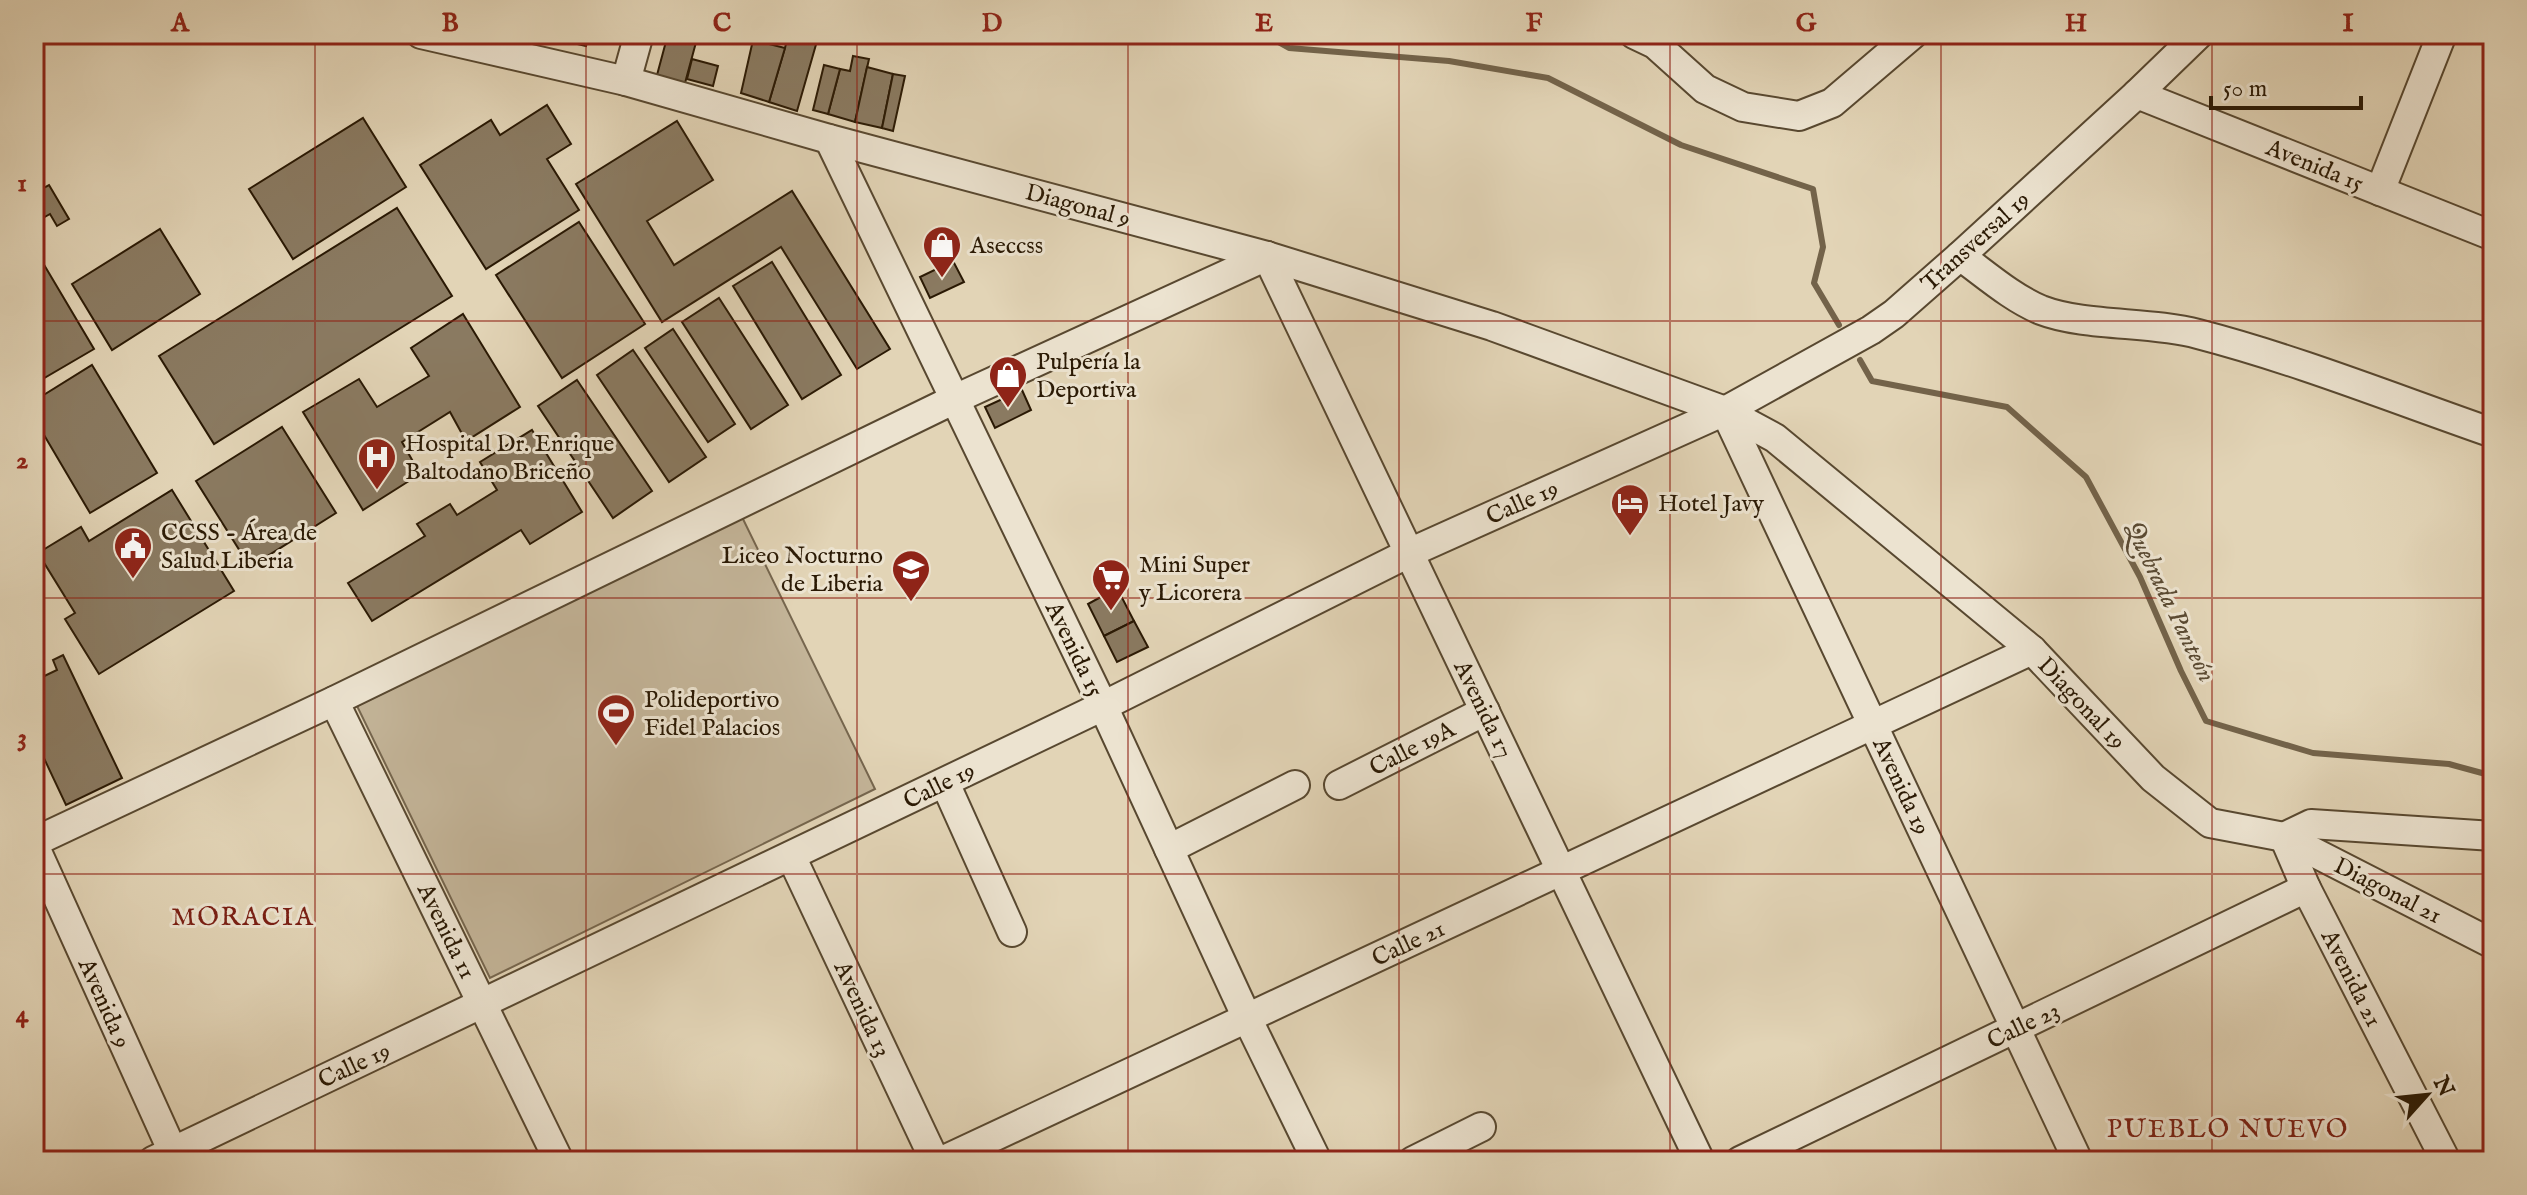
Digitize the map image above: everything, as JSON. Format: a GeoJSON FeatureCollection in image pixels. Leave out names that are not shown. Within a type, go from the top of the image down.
{"type":"FeatureCollection","features":[{"type":"Feature","properties":{"kind":"street","name":"Diagonal 9"},"geometry":{"type":"LineString","coordinates":[[421,34],[626,81],[829,139],[1267,256],[1492,326],[1725,411]]}},
{"type":"Feature","properties":{"kind":"street"},"geometry":{"type":"LineString","coordinates":[[626,81],[639,34]]}},
{"type":"Feature","properties":{"kind":"street"},"geometry":{"type":"LineString","coordinates":[[1652,37],[1705,89],[1743,107],[1799,116],[1832,103],[1913,34]]}},
{"type":"Feature","properties":{"kind":"street","name":"Transversal 19"},"geometry":{"type":"LineString","coordinates":[[1725,411],[1883,323],[1960,256],[2199,34]]}},
{"type":"Feature","properties":{"kind":"street"},"geometry":{"type":"LineString","coordinates":[[2380,191],[2442,34]]}},
{"type":"Feature","properties":{"kind":"street","name":"Avenida 15"},"geometry":{"type":"LineString","coordinates":[[2137,94],[2493,236]]}},
{"type":"Feature","properties":{"kind":"street","name":"Avenida 15"},"geometry":{"type":"LineString","coordinates":[[829,139],[1103,706],[1247,1018],[1317,1161]]}},
{"type":"Feature","properties":{"kind":"street"},"geometry":{"type":"LineString","coordinates":[[34,843],[955,399],[1267,256]]}},
{"type":"Feature","properties":{"kind":"street","name":"Avenida 17"},"geometry":{"type":"LineString","coordinates":[[1267,256],[1700,1161]]}},
{"type":"Feature","properties":{"kind":"street"},"geometry":{"type":"LineString","coordinates":[[1960,256],[2040,309],[2069,316],[2195,333],[2338,378],[2493,433]]}},
{"type":"Feature","properties":{"kind":"street","name":"Calle 19"},"geometry":{"type":"LineString","coordinates":[[167,1158],[945,783],[1409,553],[1725,411]]}},
{"type":"Feature","properties":{"kind":"street","name":"Diagonal 19"},"geometry":{"type":"LineString","coordinates":[[1725,411],[1775,438],[2032,650],[2153,778],[2210,823],[2284,837],[2311,824],[2493,836]]}},
{"type":"Feature","properties":{"kind":"street","name":"Avenida 19"},"geometry":{"type":"LineString","coordinates":[[1725,411],[2078,1161]]}},
{"type":"Feature","properties":{"kind":"street","name":"Calle 21"},"geometry":{"type":"LineString","coordinates":[[942,1161],[2032,650]]}},
{"type":"Feature","properties":{"kind":"street","name":"Avenida 11"},"geometry":{"type":"LineString","coordinates":[[334,701],[559,1161]]}},
{"type":"Feature","properties":{"kind":"street","name":"Calle 19A"},"geometry":{"type":"LineString","coordinates":[[1339,785],[1485,711]]}},
{"type":"Feature","properties":{"kind":"street"},"geometry":{"type":"LineString","coordinates":[[945,783],[1012,932]]}},
{"type":"Feature","properties":{"kind":"street"},"geometry":{"type":"LineString","coordinates":[[1169,849],[1295,785]]}},
{"type":"Feature","properties":{"kind":"street","name":"Avenida 21"},"geometry":{"type":"LineString","coordinates":[[2284,837],[2306,888],[2446,1161]]}},
{"type":"Feature","properties":{"kind":"street","name":"Diagonal 21"},"geometry":{"type":"LineString","coordinates":[[2284,837],[2493,944]]}},
{"type":"Feature","properties":{"kind":"street","name":"Avenida 9"},"geometry":{"type":"LineString","coordinates":[[34,843],[167,1158]]}},
{"type":"Feature","properties":{"kind":"street","name":"Avenida 13"},"geometry":{"type":"LineString","coordinates":[[791,856],[935,1161]]}},
{"type":"Feature","properties":{"kind":"street","name":"Calle 23"},"geometry":{"type":"LineString","coordinates":[[1740,1161],[2306,888]]}},
{"type":"Feature","properties":{"kind":"street"},"geometry":{"type":"LineString","coordinates":[[1413,1161],[1481,1127]]}},
{"type":"Feature","properties":{"kind":"shaded area","name":"Polideportivo Fidel Palacios"},"geometry":{"type":"Polygon","coordinates":[[[742,517],[875,789],[490,978],[357,706],[742,517]]]}},
{"type":"Feature","properties":{"kind":"building"},"geometry":{"type":"Polygon","coordinates":[[[557,34],[589,34],[586,46],[556,39],[557,34]]]}},
{"type":"Feature","properties":{"kind":"building"},"geometry":{"type":"Polygon","coordinates":[[[668,34],[698,35],[685,83],[657,75],[668,34]]]}},
{"type":"Feature","properties":{"kind":"building"},"geometry":{"type":"Polygon","coordinates":[[[789,34],[819,34],[797,111],[769,102],[789,34]]]}},
{"type":"Feature","properties":{"kind":"building"},"geometry":{"type":"Polygon","coordinates":[[[753,40],[785,48],[769,102],[741,93],[753,40]]]}},
{"type":"Feature","properties":{"kind":"building"},"geometry":{"type":"Polygon","coordinates":[[[853,56],[869,59],[855,122],[828,114],[840,69],[850,71],[853,56]]]}},
{"type":"Feature","properties":{"kind":"building"},"geometry":{"type":"Polygon","coordinates":[[[692,59],[718,66],[713,86],[687,79],[692,59]]]}},
{"type":"Feature","properties":{"kind":"building"},"geometry":{"type":"Polygon","coordinates":[[[824,65],[840,69],[828,114],[813,110],[824,65]]]}},
{"type":"Feature","properties":{"kind":"building"},"geometry":{"type":"Polygon","coordinates":[[[867,67],[893,74],[882,128],[855,122],[867,67]]]}},
{"type":"Feature","properties":{"kind":"building"},"geometry":{"type":"Polygon","coordinates":[[[893,74],[905,76],[893,131],[882,128],[893,74]]]}},
{"type":"Feature","properties":{"kind":"building"},"geometry":{"type":"Polygon","coordinates":[[[547,105],[571,144],[547,159],[579,210],[486,269],[420,165],[491,120],[500,135],[547,105]]]}},
{"type":"Feature","properties":{"kind":"building"},"geometry":{"type":"Polygon","coordinates":[[[363,118],[406,187],[293,259],[249,189],[363,118]]]}},
{"type":"Feature","properties":{"kind":"building"},"geometry":{"type":"Polygon","coordinates":[[[677,121],[713,180],[647,221],[674,265],[792,191],[890,349],[857,369],[781,247],[662,322],[576,184],[677,121]]]}},
{"type":"Feature","properties":{"kind":"building"},"geometry":{"type":"Polygon","coordinates":[[[49,185],[69,219],[57,226],[50,214],[34,223],[34,193],[49,185]]]}},
{"type":"Feature","properties":{"kind":"building"},"geometry":{"type":"Polygon","coordinates":[[[397,208],[452,296],[214,444],[159,356],[397,208]]]}},
{"type":"Feature","properties":{"kind":"building"},"geometry":{"type":"Polygon","coordinates":[[[579,222],[645,324],[562,378],[496,275],[579,222]]]}},
{"type":"Feature","properties":{"kind":"building"},"geometry":{"type":"Polygon","coordinates":[[[160,229],[200,294],[112,350],[72,284],[160,229]]]}},
{"type":"Feature","properties":{"kind":"building","name":"Aseccss"},"geometry":{"type":"Polygon","coordinates":[[[953,261],[964,282],[930,298],[920,277],[953,261]]]}},
{"type":"Feature","properties":{"kind":"building"},"geometry":{"type":"Polygon","coordinates":[[[772,262],[841,375],[802,399],[733,286],[772,262]]]}},
{"type":"Feature","properties":{"kind":"building"},"geometry":{"type":"Polygon","coordinates":[[[43,263],[94,349],[34,384],[34,268],[43,263]]]}},
{"type":"Feature","properties":{"kind":"building"},"geometry":{"type":"Polygon","coordinates":[[[719,298],[788,405],[751,429],[682,322],[719,298]]]}},
{"type":"Feature","properties":{"kind":"building"},"geometry":{"type":"Polygon","coordinates":[[[463,314],[520,407],[466,441],[450,412],[402,442],[420,474],[363,510],[303,412],[359,379],[377,407],[429,376],[411,348],[463,314]]]}},
{"type":"Feature","properties":{"kind":"building"},"geometry":{"type":"Polygon","coordinates":[[[673,329],[735,424],[708,442],[645,348],[673,329]]]}},
{"type":"Feature","properties":{"kind":"building"},"geometry":{"type":"Polygon","coordinates":[[[633,350],[706,457],[669,482],[597,375],[633,350]]]}},
{"type":"Feature","properties":{"kind":"building"},"geometry":{"type":"Polygon","coordinates":[[[92,365],[157,473],[90,513],[34,418],[34,401],[92,365]]]}},
{"type":"Feature","properties":{"kind":"building"},"geometry":{"type":"Polygon","coordinates":[[[577,380],[652,491],[613,518],[538,406],[577,380]]]}},
{"type":"Feature","properties":{"kind":"building","name":"Pulpería la Deportiva"},"geometry":{"type":"Polygon","coordinates":[[[1022,390],[1031,410],[995,428],[985,407],[1022,390]]]}},
{"type":"Feature","properties":{"kind":"building"},"geometry":{"type":"Polygon","coordinates":[[[282,427],[336,513],[250,567],[196,481],[282,427]]]}},
{"type":"Feature","properties":{"kind":"building"},"geometry":{"type":"Polygon","coordinates":[[[532,430],[582,512],[530,544],[521,530],[372,621],[348,583],[425,536],[417,524],[450,504],[457,515],[497,490],[480,462],[532,430]]]}},
{"type":"Feature","properties":{"kind":"building"},"geometry":{"type":"Polygon","coordinates":[[[172,490],[234,591],[99,674],[65,619],[75,613],[38,553],[81,527],[89,541],[172,490]]]}},
{"type":"Feature","properties":{"kind":"building","name":"Mini Super y Licorera"},"geometry":{"type":"Polygon","coordinates":[[[1117,588],[1134,621],[1104,636],[1088,604],[1117,588]]]}},
{"type":"Feature","properties":{"kind":"building"},"geometry":{"type":"Polygon","coordinates":[[[1134,621],[1148,647],[1117,662],[1104,636],[1134,621]]]}},
{"type":"Feature","properties":{"kind":"building"},"geometry":{"type":"Polygon","coordinates":[[[63,655],[122,778],[66,805],[34,737],[34,681],[57,670],[53,660],[63,655]]]}},
{"type":"Feature","properties":{"kind":"waterway","name":"Quebrada Panteón"},"geometry":{"type":"LineString","coordinates":[[1264,34],[1289,48],[1449,61],[1548,78],[1681,145],[1813,189],[1823,247],[1814,283],[1839,325]]}},
{"type":"Feature","properties":{"kind":"waterway","name":"Quebrada Panteón"},"geometry":{"type":"LineString","coordinates":[[1860,360],[1872,381],[2007,407],[2086,477],[2140,577],[2206,721],[2313,753],[2449,764],[2493,776]]}},
{"type":"Feature","properties":{"kind":"place","name":"Aseccss"},"geometry":{"type":"Point","coordinates":[942,279]}},
{"type":"Feature","properties":{"kind":"place","name":"Pulpería la Deportiva"},"geometry":{"type":"Point","coordinates":[1008,409]}},
{"type":"Feature","properties":{"kind":"place","name":"Hospital Dr. Enrique Baltodano Briceño"},"geometry":{"type":"Point","coordinates":[377,491]}},
{"type":"Feature","properties":{"kind":"place","name":"Hotel Javy"},"geometry":{"type":"Point","coordinates":[1630,537]}},
{"type":"Feature","properties":{"kind":"place","name":"CCSS - Área de Salud Liberia"},"geometry":{"type":"Point","coordinates":[133,580]}},
{"type":"Feature","properties":{"kind":"place","name":"Liceo Nocturno de Liberia"},"geometry":{"type":"Point","coordinates":[911,603]}},
{"type":"Feature","properties":{"kind":"place","name":"Mini Super y Licorera"},"geometry":{"type":"Point","coordinates":[1111,612]}},
{"type":"Feature","properties":{"kind":"place","name":"Polideportivo Fidel Palacios"},"geometry":{"type":"Point","coordinates":[616,747]}},
{"type":"Feature","properties":{"kind":"district","name":"MORACIA"},"geometry":{"type":"Point","coordinates":[243,916]}},
{"type":"Feature","properties":{"kind":"district","name":"PUEBLO NUEVO"},"geometry":{"type":"Point","coordinates":[2228,1128]}}]}
